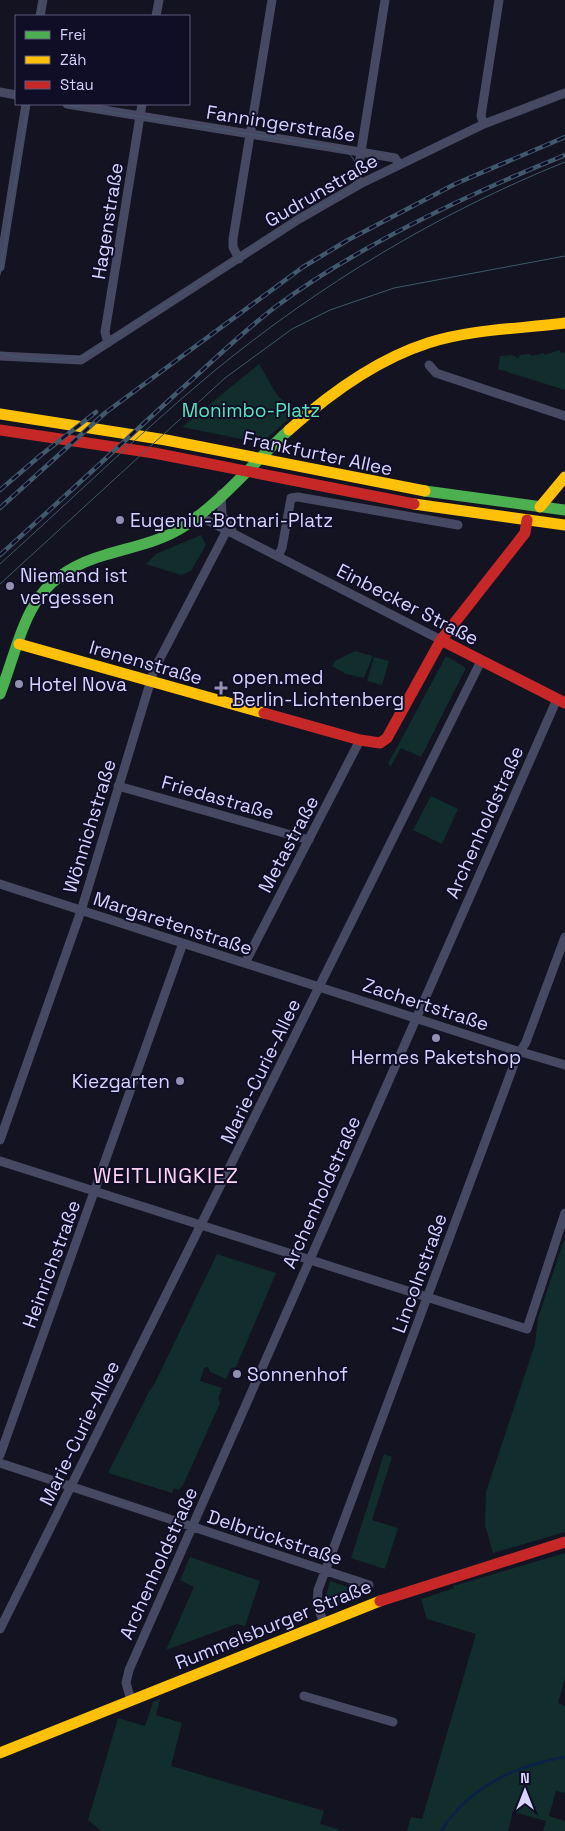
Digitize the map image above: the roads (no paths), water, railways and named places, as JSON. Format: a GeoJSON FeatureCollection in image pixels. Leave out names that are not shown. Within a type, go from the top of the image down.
{"type":"FeatureCollection","features":[{"type":"Feature","properties":{"kind":"street"},"geometry":{"type":"LineString","coordinates":[[40,15],[43,0]]}},
{"type":"Feature","properties":{"kind":"street"},"geometry":{"type":"LineString","coordinates":[[156,15],[159,0]]}},
{"type":"Feature","properties":{"kind":"street"},"geometry":{"type":"LineString","coordinates":[[238,258],[233,250],[233,240],[272,0]]}},
{"type":"Feature","properties":{"kind":"street"},"geometry":{"type":"LineString","coordinates":[[360,184],[356,177],[385,0]]}},
{"type":"Feature","properties":{"kind":"street"},"geometry":{"type":"LineString","coordinates":[[484,124],[481,116],[499,0]]}},
{"type":"Feature","properties":{"kind":"street"},"geometry":{"type":"LineString","coordinates":[[0,92],[15,95]]}},
{"type":"Feature","properties":{"kind":"street","name":"Gudrunstraße"},"geometry":{"type":"LineString","coordinates":[[108,343],[299,219],[360,184],[484,124],[565,93]]}},
{"type":"Feature","properties":{"kind":"street"},"geometry":{"type":"LineString","coordinates":[[0,267],[26,105]]}},
{"type":"Feature","properties":{"kind":"street","name":"Fanningerstraße"},"geometry":{"type":"LineString","coordinates":[[73,105],[395,158],[399,164]]}},
{"type":"Feature","properties":{"kind":"street","name":"Hagenstraße"},"geometry":{"type":"LineString","coordinates":[[108,343],[105,332],[142,105]]}},
{"type":"Feature","properties":{"kind":"street"},"geometry":{"type":"LineString","coordinates":[[0,694],[40,594],[57,576],[70,568],[168,535],[197,515],[314,410],[370,373],[413,349],[453,338],[565,323]]}},
{"type":"Feature","properties":{"kind":"street"},"geometry":{"type":"LineString","coordinates":[[0,356],[37,357],[78,362],[108,343]]}},
{"type":"Feature","properties":{"kind":"street"},"geometry":{"type":"LineString","coordinates":[[429,365],[436,373],[565,416]]}},
{"type":"Feature","properties":{"kind":"street","name":"Frankfurter Allee"},"geometry":{"type":"LineString","coordinates":[[0,414],[166,440],[404,488],[565,510]]}},
{"type":"Feature","properties":{"kind":"street","name":"Frankfurter Allee"},"geometry":{"type":"LineString","coordinates":[[0,430],[154,453],[387,500],[565,525]]}},
{"type":"Feature","properties":{"kind":"street"},"geometry":{"type":"LineString","coordinates":[[540,507],[565,477]]}},
{"type":"Feature","properties":{"kind":"street"},"geometry":{"type":"LineString","coordinates":[[221,494],[222,515],[231,532]]}},
{"type":"Feature","properties":{"kind":"street"},"geometry":{"type":"LineString","coordinates":[[278,556],[282,548],[291,498],[298,497],[458,525]]}},
{"type":"Feature","properties":{"kind":"street","name":"Einbecker Straße"},"geometry":{"type":"LineString","coordinates":[[197,515],[561,702]]}},
{"type":"Feature","properties":{"kind":"street"},"geometry":{"type":"LineString","coordinates":[[441,640],[526,533],[527,520]]}},
{"type":"Feature","properties":{"kind":"street","name":"Wönnichstraße"},"geometry":{"type":"LineString","coordinates":[[0,1140],[81,910],[154,670],[231,532]]}},
{"type":"Feature","properties":{"kind":"street","name":"Irenenstraße"},"geometry":{"type":"LineString","coordinates":[[19,644],[360,740],[380,743],[388,738],[441,640]]}},
{"type":"Feature","properties":{"kind":"street","name":"Marie-Curie-Allee"},"geometry":{"type":"LineString","coordinates":[[0,1629],[481,661]]}},
{"type":"Feature","properties":{"kind":"street","name":"Archenholdstraße"},"geometry":{"type":"LineString","coordinates":[[131,1700],[126,1683],[129,1670],[415,1018],[561,702]]}},
{"type":"Feature","properties":{"kind":"street","name":"Metastraße"},"geometry":{"type":"LineString","coordinates":[[245,963],[360,740]]}},
{"type":"Feature","properties":{"kind":"street","name":"Friedastraße"},"geometry":{"type":"LineString","coordinates":[[118,786],[309,840]]}},
{"type":"Feature","properties":{"kind":"street","name":"Margaretenstraße"},"geometry":{"type":"LineString","coordinates":[[0,884],[278,974]]}},
{"type":"Feature","properties":{"kind":"street","name":"Lincolnstraße"},"geometry":{"type":"LineString","coordinates":[[323,1621],[317,1604],[318,1590],[325,1570],[565,937]]}},
{"type":"Feature","properties":{"kind":"street","name":"Heinrichstraße"},"geometry":{"type":"LineString","coordinates":[[0,1455],[183,943]]}},
{"type":"Feature","properties":{"kind":"street","name":"Zachertstraße"},"geometry":{"type":"LineString","coordinates":[[278,974],[565,1065]]}},
{"type":"Feature","properties":{"kind":"street"},"geometry":{"type":"LineString","coordinates":[[0,1161],[527,1329],[565,1213]]}},
{"type":"Feature","properties":{"kind":"street","name":"Delbrückstraße"},"geometry":{"type":"LineString","coordinates":[[0,1463],[370,1585]]}},
{"type":"Feature","properties":{"kind":"street","name":"Rummelsburger Straße"},"geometry":{"type":"LineString","coordinates":[[0,1753],[323,1621],[420,1586],[565,1542]]}},
{"type":"Feature","properties":{"kind":"street"},"geometry":{"type":"LineString","coordinates":[[304,1696],[393,1722]]}},
{"type":"Feature","properties":{"kind":"waterway"},"geometry":{"type":"LineString","coordinates":[[441,1831],[465,1802],[494,1781],[528,1766],[565,1757]]}},
{"type":"Feature","properties":{"kind":"tram line"},"geometry":{"type":"LineString","coordinates":[[38,15],[41,0]]}},
{"type":"Feature","properties":{"kind":"tram line"},"geometry":{"type":"LineString","coordinates":[[0,275],[28,105]]}},
{"type":"Feature","properties":{"kind":"tram line"},"geometry":{"type":"LineString","coordinates":[[0,352],[30,359],[70,358],[88,354],[307,213],[342,194],[355,180],[357,171],[355,162],[345,151],[337,148],[67,105]]}},
{"type":"Feature","properties":{"kind":"tram line"},"geometry":{"type":"LineString","coordinates":[[0,564],[186,395],[253,340],[295,310],[337,281],[426,228],[471,204],[565,162]]}},
{"type":"Feature","properties":{"kind":"tram line"},"geometry":{"type":"LineString","coordinates":[[0,584],[225,378],[292,329],[330,310],[394,288],[565,256]]}},
{"type":"Feature","properties":{"kind":"railway"},"geometry":{"type":"LineString","coordinates":[[0,508],[105,413],[303,267],[348,240],[455,184],[565,137]]}},
{"type":"Feature","properties":{"kind":"railway"},"geometry":{"type":"LineString","coordinates":[[0,555],[227,347],[278,305],[344,261],[380,241],[491,186],[565,155]]}},
{"type":"Feature","properties":{"kind":"railway"},"geometry":{"type":"LineString","coordinates":[[0,490],[96,412]]}},
{"type":"Feature","properties":{"kind":"place","name":"Eugeniu-Botnari-Platz"},"geometry":{"type":"Point","coordinates":[120,520]}},
{"type":"Feature","properties":{"kind":"place","name":"Niemand ist vergessen"},"geometry":{"type":"Point","coordinates":[10,586]}},
{"type":"Feature","properties":{"kind":"place","name":"Hotel Nova"},"geometry":{"type":"Point","coordinates":[19,684]}},
{"type":"Feature","properties":{"kind":"place","name":"open.med Berlin-Lichtenberg"},"geometry":{"type":"Point","coordinates":[221,688]}},
{"type":"Feature","properties":{"kind":"place","name":"Hermes Paketshop"},"geometry":{"type":"Point","coordinates":[436,1038]}},
{"type":"Feature","properties":{"kind":"place","name":"Kiezgarten"},"geometry":{"type":"Point","coordinates":[180,1081]}},
{"type":"Feature","properties":{"kind":"place","name":"Sonnenhof"},"geometry":{"type":"Point","coordinates":[237,1374]}},
{"type":"Feature","properties":{"kind":"district","name":"WEITLINGKIEZ"},"geometry":{"type":"Point","coordinates":[166,1176]}},
{"type":"Feature","properties":{"kind":"park label","name":"Monimbo-Platz"},"geometry":{"type":"Point","coordinates":[251,410]}}]}
